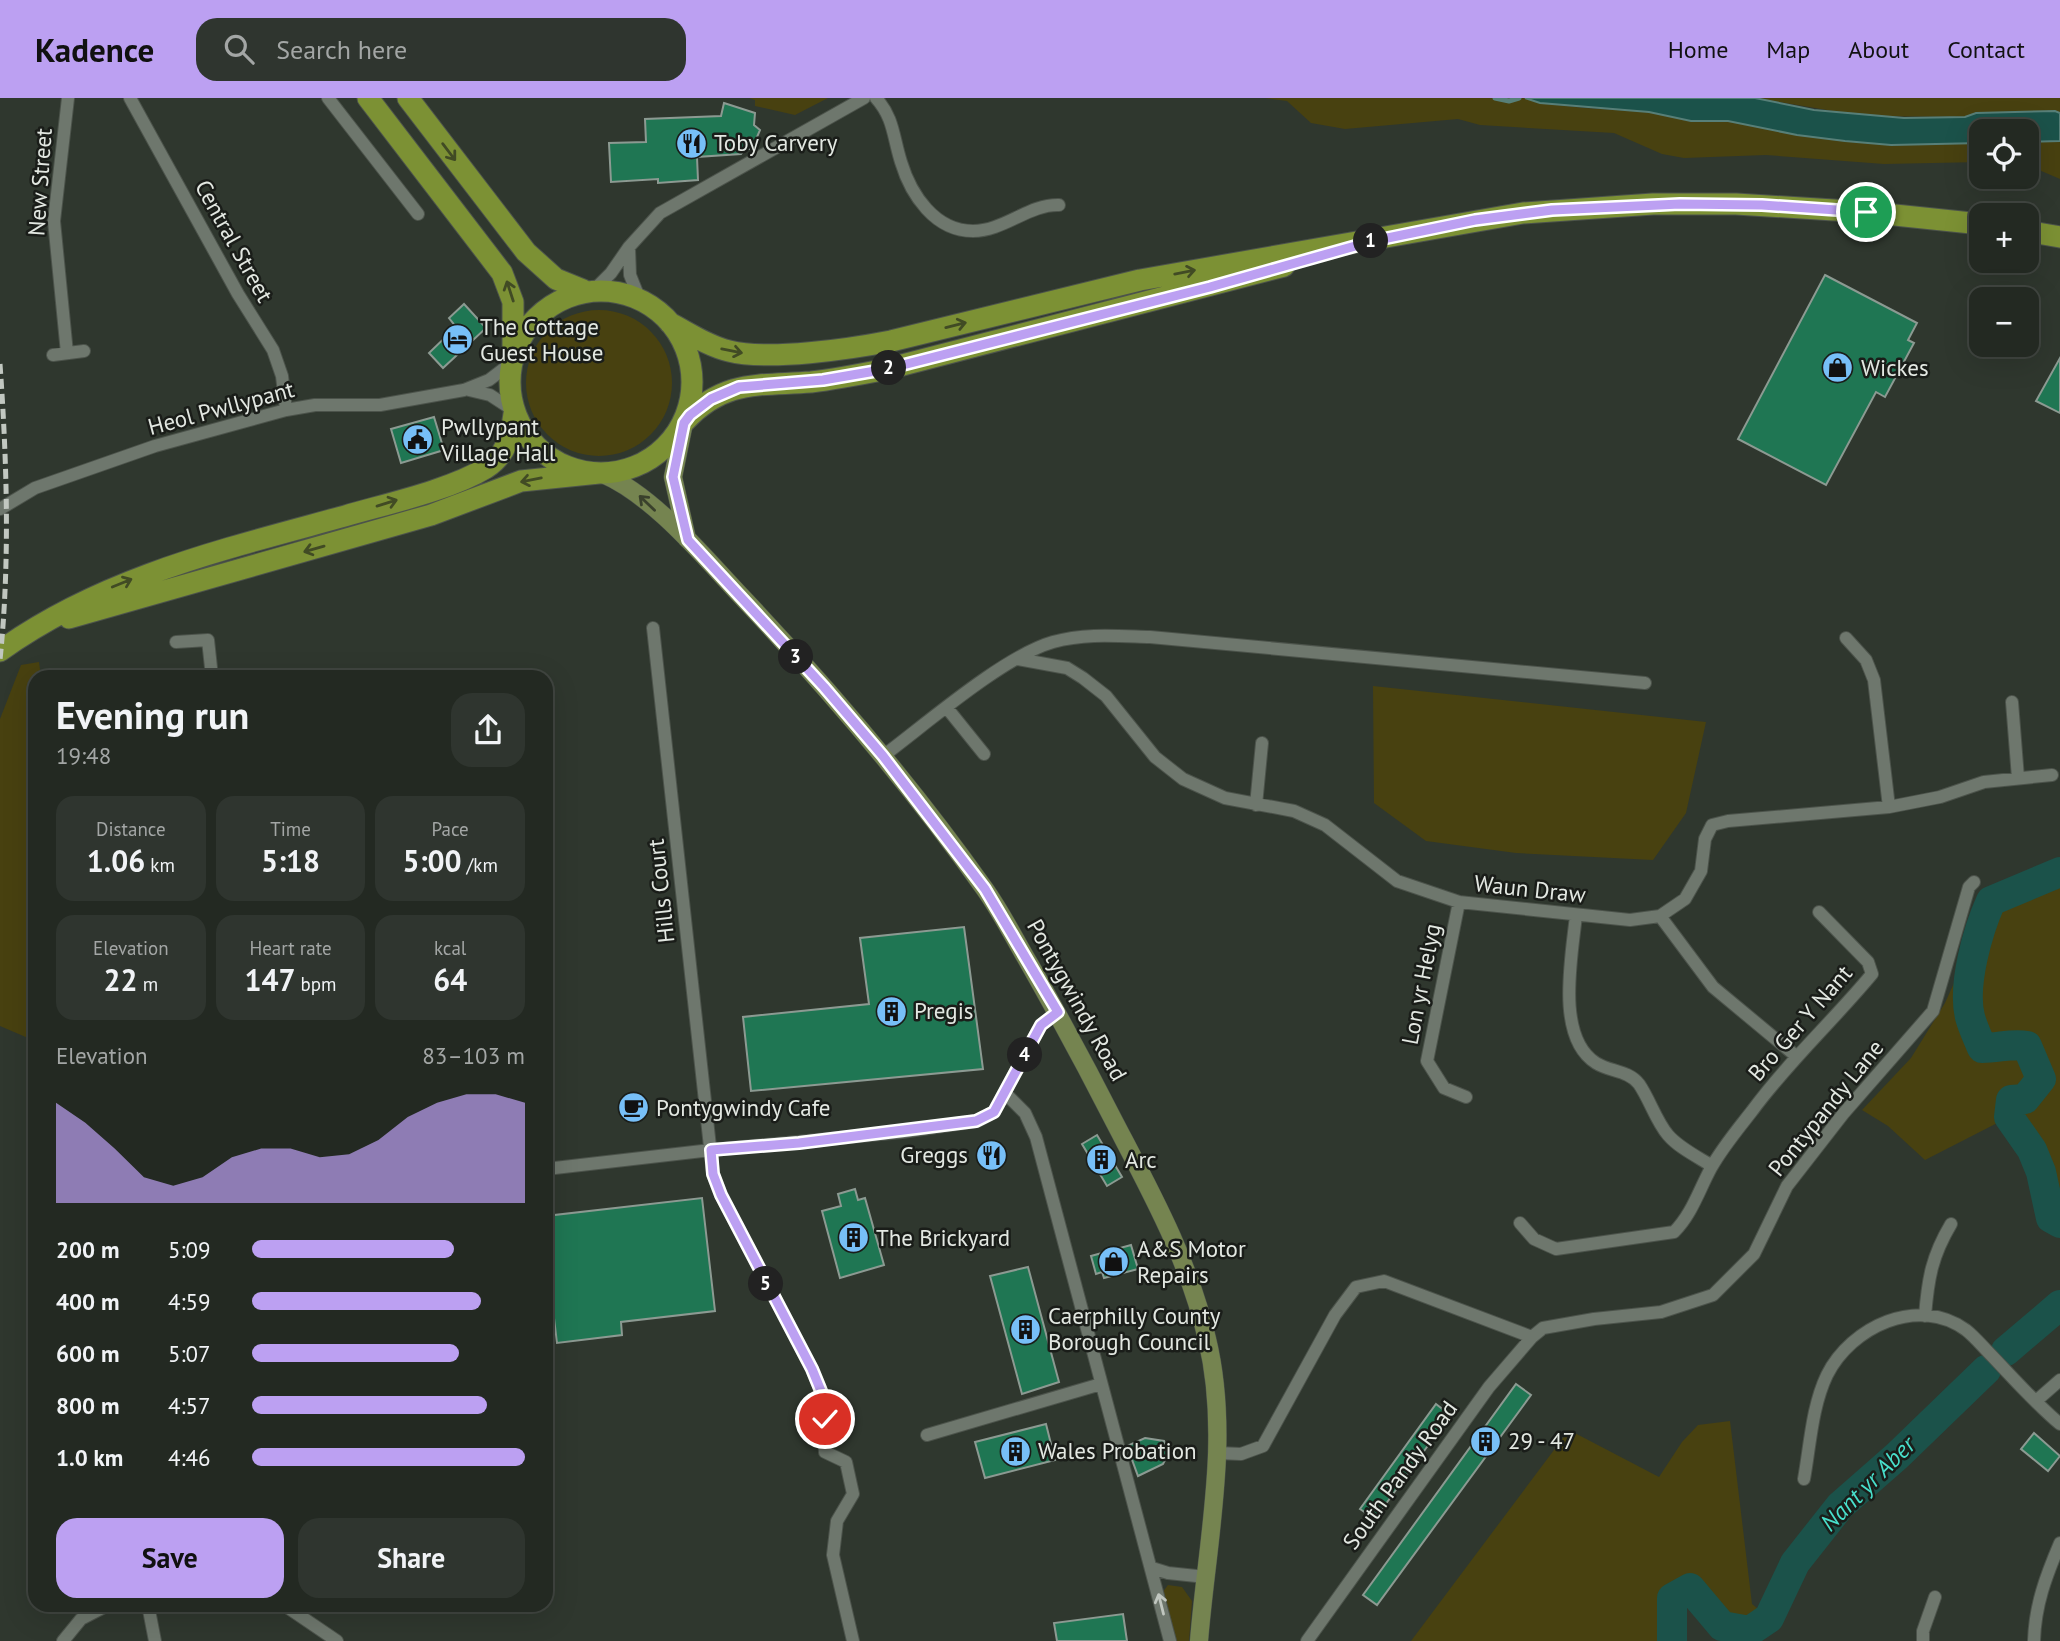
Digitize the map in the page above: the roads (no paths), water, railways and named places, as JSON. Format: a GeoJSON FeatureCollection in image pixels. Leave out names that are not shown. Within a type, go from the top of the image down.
{"type":"FeatureCollection","features":[{"type":"Feature","properties":{"kind":"main road"},"geometry":{"type":"LineString","coordinates":[[368,98],[502,273],[513,302],[508,388],[513,412],[523,431],[539,448],[565,463],[601,474]]}},
{"type":"Feature","properties":{"kind":"main road"},"geometry":{"type":"LineString","coordinates":[[408,98],[526,252],[561,282],[589,290]]}},
{"type":"Feature","properties":{"kind":"main road"},"geometry":{"type":"LineString","coordinates":[[511,361],[550,306],[568,293],[589,290],[619,292],[640,300],[670,323],[729,351],[754,354],[825,351],[891,341],[1140,280],[1504,216],[1653,204],[1792,206],[1969,223]]}},
{"type":"Feature","properties":{"kind":"main road"},"geometry":{"type":"LineString","coordinates":[[2039,233],[2060,237]]}},
{"type":"Feature","properties":{"kind":"main road"},"geometry":{"type":"LineString","coordinates":[[39,625],[114,607],[431,515],[521,481],[624,470],[647,460],[668,443],[685,422],[711,399],[739,387],[823,380],[887,369],[1198,290],[1373,241]]}},
{"type":"Feature","properties":{"kind":"main road"},"geometry":{"type":"LineString","coordinates":[[670,323],[682,345],[693,378],[694,394],[685,422]]}},
{"type":"Feature","properties":{"kind":"main road"},"geometry":{"type":"LineString","coordinates":[[0,651],[39,625],[90,598],[150,573],[408,497],[475,474],[495,461],[504,451],[513,412]]}},
{"type":"Feature","properties":{"kind":"main road","name":"Pontygwindy Road"},"geometry":{"type":"LineString","coordinates":[[685,422],[673,477],[688,540]]}},
{"type":"Feature","properties":{"kind":"main road","name":"Pontygwindy Road"},"geometry":{"type":"LineString","coordinates":[[601,474],[638,494],[688,540],[816,677],[883,756],[985,889],[1058,1012],[1166,1222],[1187,1272],[1209,1343],[1216,1398],[1218,1453],[1199,1641]]}},
{"type":"Feature","properties":{"kind":"street","name":"New Street"},"geometry":{"type":"LineString","coordinates":[[67,353],[54,221],[68,98]]}},
{"type":"Feature","properties":{"kind":"street","name":"Central Street"},"geometry":{"type":"LineString","coordinates":[[130,98],[238,293],[273,349],[282,376],[286,410]]}},
{"type":"Feature","properties":{"kind":"street"},"geometry":{"type":"LineString","coordinates":[[328,98],[418,214]]}},
{"type":"Feature","properties":{"kind":"street"},"geometry":{"type":"LineString","coordinates":[[589,290],[611,273],[629,247],[660,213],[864,98]]}},
{"type":"Feature","properties":{"kind":"street"},"geometry":{"type":"LineString","coordinates":[[876,98],[891,119],[900,160],[913,190],[940,222],[960,230],[976,231],[989,229],[1048,205],[1059,205]]}},
{"type":"Feature","properties":{"kind":"street"},"geometry":{"type":"LineString","coordinates":[[629,247],[630,275],[640,300]]}},
{"type":"Feature","properties":{"kind":"street"},"geometry":{"type":"LineString","coordinates":[[53,355],[84,351]]}},
{"type":"Feature","properties":{"kind":"street","name":"Heol Pwllypant"},"geometry":{"type":"LineString","coordinates":[[0,509],[35,488],[155,446],[286,410],[315,405],[380,405],[464,390],[489,380],[511,361]]}},
{"type":"Feature","properties":{"kind":"street","name":"Heol Pwllypant"},"geometry":{"type":"LineString","coordinates":[[464,390],[490,395],[513,412]]}},
{"type":"Feature","properties":{"kind":"street","name":"Hills Court"},"geometry":{"type":"LineString","coordinates":[[653,628],[713,1174],[721,1195],[821,1391],[825,1452],[846,1462],[853,1494],[836,1521],[833,1555],[853,1641]]}},
{"type":"Feature","properties":{"kind":"street"},"geometry":{"type":"LineString","coordinates":[[883,756],[1018,659],[1051,642],[1090,635],[1150,637],[1645,683]]}},
{"type":"Feature","properties":{"kind":"street"},"geometry":{"type":"LineString","coordinates":[[1846,638],[1866,660],[1874,680],[1889,807]]}},
{"type":"Feature","properties":{"kind":"street"},"geometry":{"type":"LineString","coordinates":[[176,642],[208,640],[211,670]]}},
{"type":"Feature","properties":{"kind":"street","name":"Waun Draw"},"geometry":{"type":"LineString","coordinates":[[1018,659],[1067,668],[1106,696],[1156,757],[1184,779],[1225,797],[1294,811],[1325,825],[1397,881],[1459,902],[1630,919],[1660,916]]}},
{"type":"Feature","properties":{"kind":"street"},"geometry":{"type":"LineString","coordinates":[[2012,702],[2018,778]]}},
{"type":"Feature","properties":{"kind":"street"},"geometry":{"type":"LineString","coordinates":[[947,708],[984,754]]}},
{"type":"Feature","properties":{"kind":"street"},"geometry":{"type":"LineString","coordinates":[[1256,805],[1262,743]]}},
{"type":"Feature","properties":{"kind":"street"},"geometry":{"type":"LineString","coordinates":[[1796,1056],[1713,987],[1660,916],[1685,899],[1701,871],[1705,839],[1712,825],[1728,821],[1889,807],[1940,797],[1984,782],[2052,775]]}},
{"type":"Feature","properties":{"kind":"street","name":"Pontypandy Lane"},"geometry":{"type":"LineString","coordinates":[[1532,1337],[1543,1328],[1661,1312],[1713,1295],[1754,1254],[1787,1186],[1843,1114],[1933,1011],[1969,887],[1974,882]]}},
{"type":"Feature","properties":{"kind":"street","name":"Lon yr Helyg"},"geometry":{"type":"LineString","coordinates":[[1459,902],[1427,1061],[1444,1087],[1466,1097]]}},
{"type":"Feature","properties":{"kind":"street","name":"Bro Ger Y Nant"},"geometry":{"type":"LineString","coordinates":[[1520,1223],[1534,1239],[1556,1249],[1674,1232],[1686,1220],[1712,1166],[1796,1056],[1822,1032],[1872,974],[1868,962],[1819,912]]}},
{"type":"Feature","properties":{"kind":"street"},"geometry":{"type":"LineString","coordinates":[[1576,915],[1570,987],[1571,1023],[1582,1047],[1595,1062],[1627,1074],[1637,1081],[1667,1135],[1712,1166]]}},
{"type":"Feature","properties":{"kind":"street"},"geometry":{"type":"LineString","coordinates":[[553,1168],[799,1143],[976,1121],[994,1112],[1041,1025],[1058,1012]]}},
{"type":"Feature","properties":{"kind":"street"},"geometry":{"type":"LineString","coordinates":[[1006,1094],[1025,1113],[1036,1137],[1171,1641]]}},
{"type":"Feature","properties":{"kind":"street"},"geometry":{"type":"LineString","coordinates":[[1925,1316],[1928,1276],[1936,1249],[1951,1224]]}},
{"type":"Feature","properties":{"kind":"street"},"geometry":{"type":"LineString","coordinates":[[1218,1453],[1241,1454],[1263,1446],[1335,1315],[1356,1287],[1384,1281],[1532,1337]]}},
{"type":"Feature","properties":{"kind":"street"},"geometry":{"type":"LineString","coordinates":[[1804,1479],[1818,1405],[1827,1375],[1849,1346],[1870,1330],[1897,1317],[1946,1318],[1967,1331],[2060,1423]]}},
{"type":"Feature","properties":{"kind":"street","name":"South Pandy Road"},"geometry":{"type":"LineString","coordinates":[[1307,1641],[1489,1387],[1532,1337]]}},
{"type":"Feature","properties":{"kind":"street"},"geometry":{"type":"LineString","coordinates":[[2036,1401],[2060,1380]]}},
{"type":"Feature","properties":{"kind":"street"},"geometry":{"type":"LineString","coordinates":[[927,1435],[1101,1384]]}},
{"type":"Feature","properties":{"kind":"street"},"geometry":{"type":"LineString","coordinates":[[2034,1641],[2034,1621],[2041,1587],[2060,1543]]}},
{"type":"Feature","properties":{"kind":"street"},"geometry":{"type":"LineString","coordinates":[[1152,1568],[1168,1573],[1206,1577]]}},
{"type":"Feature","properties":{"kind":"street"},"geometry":{"type":"LineString","coordinates":[[1923,1641],[1923,1631],[1935,1597]]}},
{"type":"Feature","properties":{"kind":"street"},"geometry":{"type":"LineString","coordinates":[[63,1641],[81,1619],[91,1612]]}},
{"type":"Feature","properties":{"kind":"street"},"geometry":{"type":"LineString","coordinates":[[149,1612],[155,1641]]}},
{"type":"Feature","properties":{"kind":"street"},"geometry":{"type":"LineString","coordinates":[[294,1612],[337,1641]]}},
{"type":"Feature","properties":{"kind":"water"},"geometry":{"type":"Polygon","coordinates":[[[1525,98],[1755,98],[1814,110],[1904,118],[2055,111],[2060,113],[2060,141],[2039,142],[2039,119],[1969,119],[1969,143],[1891,145],[1797,135],[1728,121],[1691,121],[1649,112],[1540,103],[1525,98]]]}},
{"type":"Feature","properties":{"kind":"waterway"},"geometry":{"type":"LineString","coordinates":[[1495,98],[1509,101],[1519,98]]}},
{"type":"Feature","properties":{"kind":"waterway","name":"Nant yr Aber"},"geometry":{"type":"LineString","coordinates":[[2060,872],[1991,901],[1981,927],[1968,989],[1971,1021],[1982,1048],[2027,1046],[2041,1079],[2025,1099],[2011,1100],[2009,1117],[2032,1150],[2041,1172],[2051,1218],[2060,1223]]}},
{"type":"Feature","properties":{"kind":"waterway","name":"Nant yr Aber"},"geometry":{"type":"LineString","coordinates":[[2006,1351],[2060,1305]]}},
{"type":"Feature","properties":{"kind":"waterway","name":"Nant yr Aber"},"geometry":{"type":"LineString","coordinates":[[1672,1641],[1672,1598],[1690,1588],[1722,1626],[1750,1631],[1769,1618],[1795,1563],[1840,1506],[1897,1456],[1986,1370]]}},
{"type":"Feature","properties":{"kind":"railway"},"geometry":{"type":"LineString","coordinates":[[0,364],[6,512],[0,660]]}},
{"type":"Feature","properties":{"kind":"place","name":"Toby Carvery"},"geometry":{"type":"Point","coordinates":[691,143]}},
{"type":"Feature","properties":{"kind":"place","name":"The Cottage Guest House"},"geometry":{"type":"Point","coordinates":[457,340]}},
{"type":"Feature","properties":{"kind":"place","name":"Wickes"},"geometry":{"type":"Point","coordinates":[1838,368]}},
{"type":"Feature","properties":{"kind":"place","name":"Pwllypant Village Hall"},"geometry":{"type":"Point","coordinates":[418,440]}},
{"type":"Feature","properties":{"kind":"place","name":"Pregis"},"geometry":{"type":"Point","coordinates":[891,1011]}},
{"type":"Feature","properties":{"kind":"place","name":"Pontygwindy Cafe"},"geometry":{"type":"Point","coordinates":[633,1108]}},
{"type":"Feature","properties":{"kind":"place","name":"Greggs"},"geometry":{"type":"Point","coordinates":[991,1155]}},
{"type":"Feature","properties":{"kind":"place","name":"Arc"},"geometry":{"type":"Point","coordinates":[1102,1160]}},
{"type":"Feature","properties":{"kind":"place","name":"The Brickyard"},"geometry":{"type":"Point","coordinates":[853,1238]}},
{"type":"Feature","properties":{"kind":"place","name":"A&S Motor Repairs"},"geometry":{"type":"Point","coordinates":[1114,1262]}},
{"type":"Feature","properties":{"kind":"place","name":"Caerphilly County Borough Council"},"geometry":{"type":"Point","coordinates":[1025,1329]}},
{"type":"Feature","properties":{"kind":"place","name":"29 - 47"},"geometry":{"type":"Point","coordinates":[1485,1441]}},
{"type":"Feature","properties":{"kind":"place","name":"Wales Probation"},"geometry":{"type":"Point","coordinates":[1015,1451]}}]}
